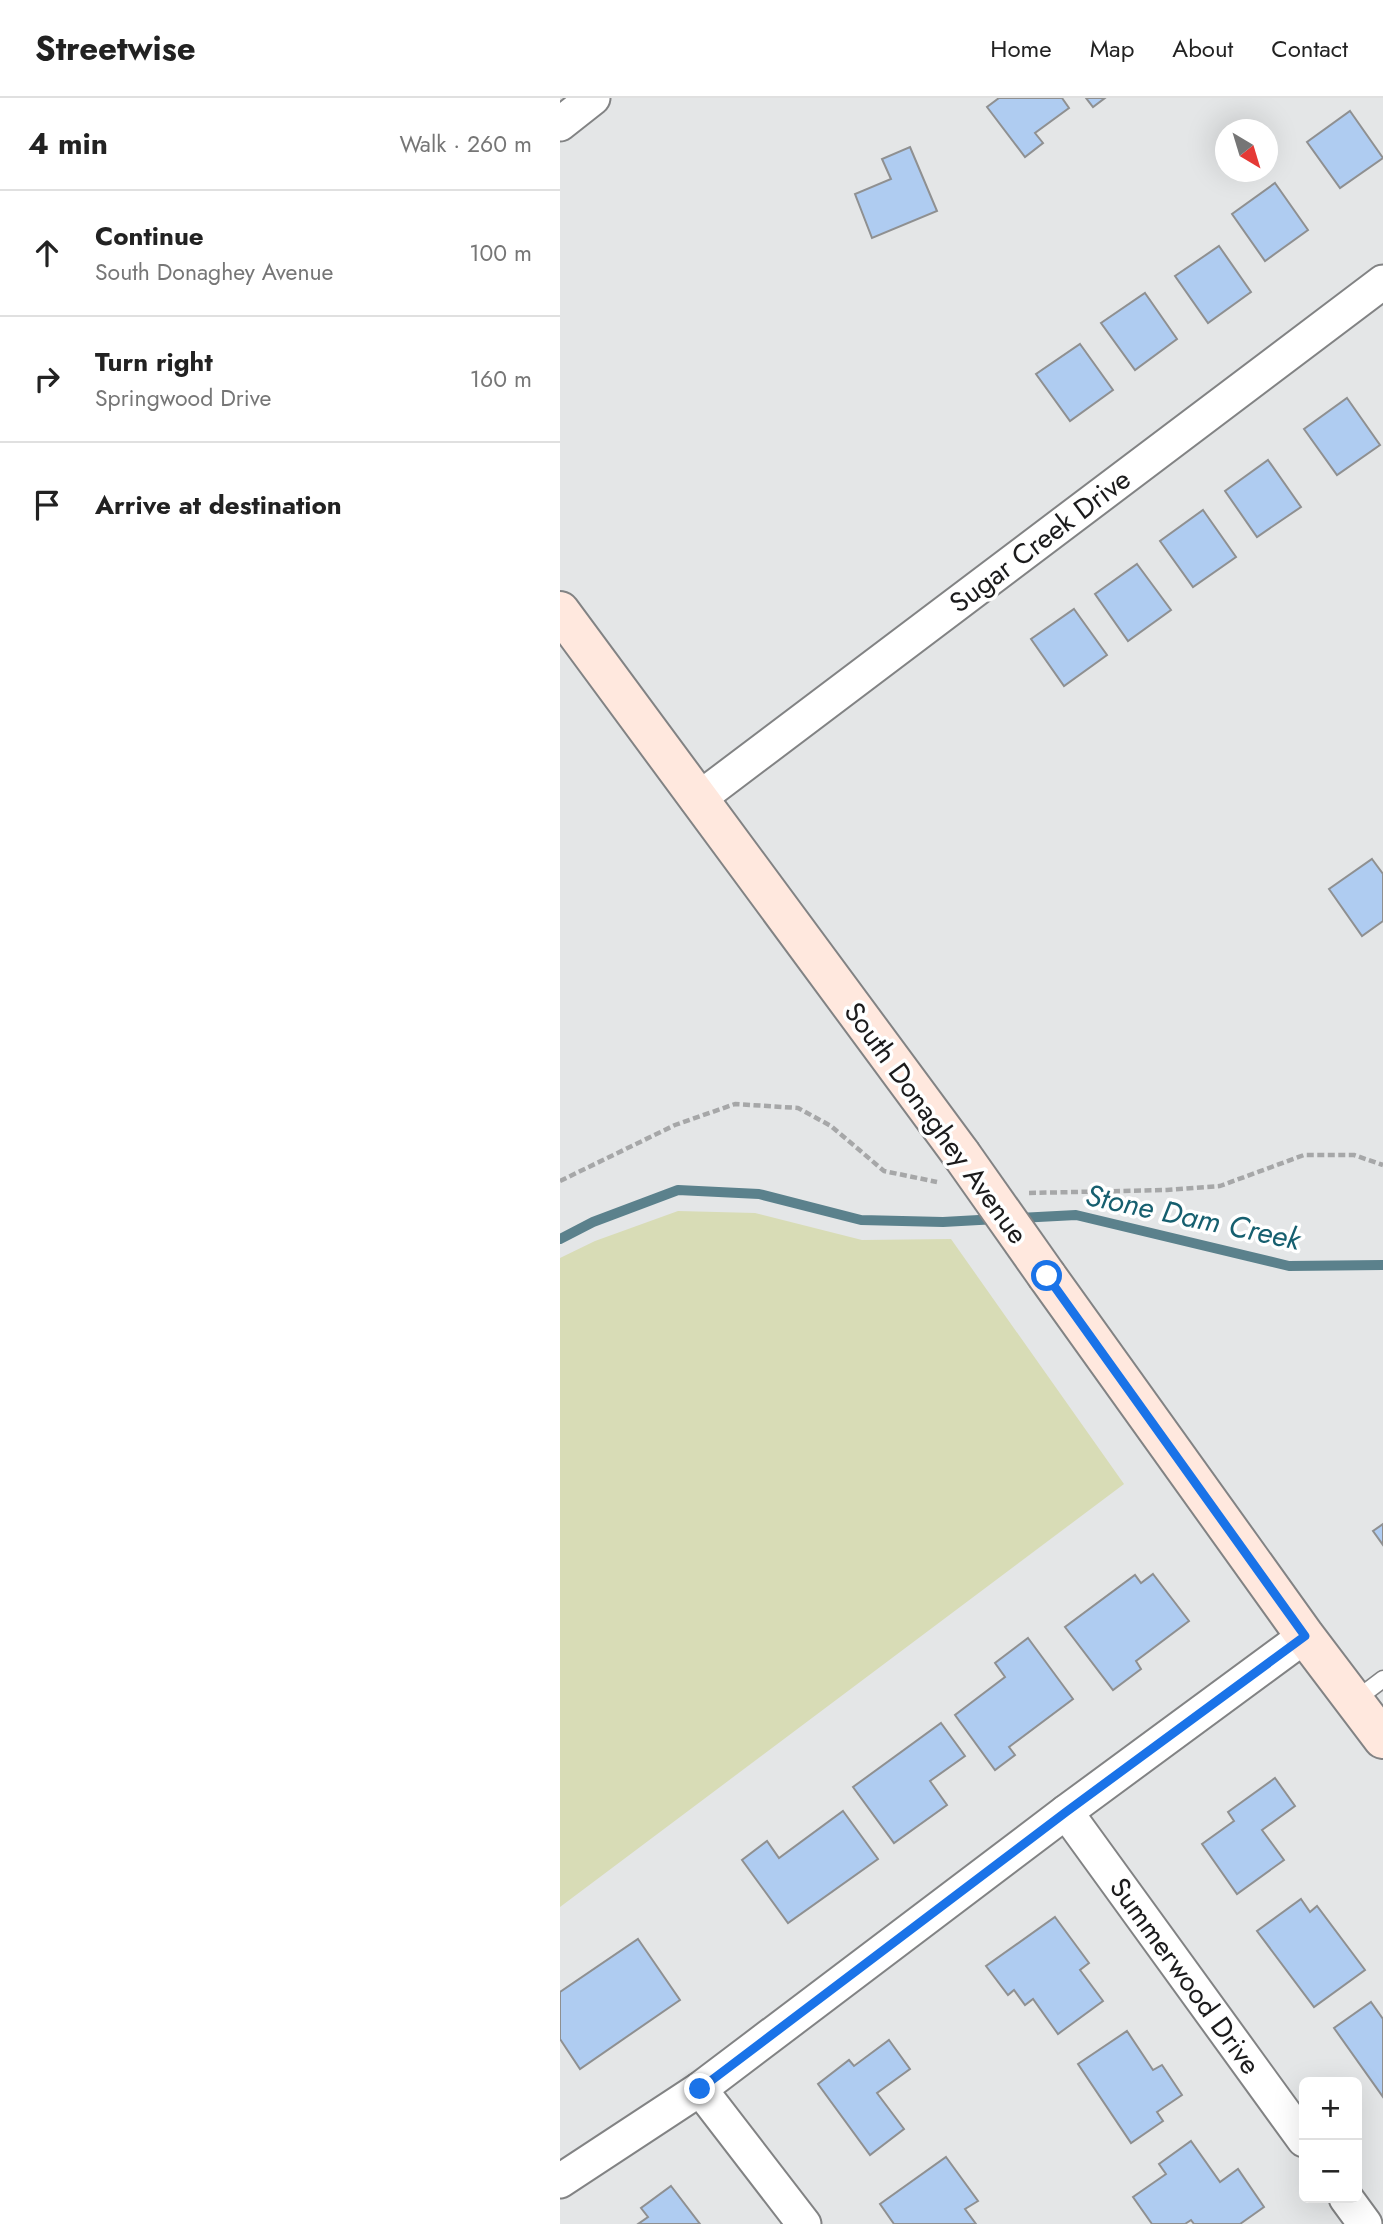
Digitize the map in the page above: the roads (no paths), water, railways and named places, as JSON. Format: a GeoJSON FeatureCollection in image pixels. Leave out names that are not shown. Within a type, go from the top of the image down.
{"type":"FeatureCollection","features":[{"type":"Feature","properties":{"kind":"street"},"geometry":{"type":"LineString","coordinates":[[560,124],[593,98]]}},
{"type":"Feature","properties":{"kind":"street","name":"Sugar Creek Drive"},"geometry":{"type":"LineString","coordinates":[[697,800],[1383,282]]}},
{"type":"Feature","properties":{"kind":"street","name":"South Donaghey Avenue"},"geometry":{"type":"LineString","coordinates":[[560,611],[697,800],[952,1169],[1047,1276],[1305,1636],[1369,1690],[1383,1740]]}},
{"type":"Feature","properties":{"kind":"street"},"geometry":{"type":"LineString","coordinates":[[560,2181],[700,2089],[1066,1812],[1305,1636]]}},
{"type":"Feature","properties":{"kind":"street","name":"Summerwood Drive"},"geometry":{"type":"LineString","coordinates":[[1066,1812],[1299,2133]]}},
{"type":"Feature","properties":{"kind":"street"},"geometry":{"type":"LineString","coordinates":[[700,2089],[804,2224]]}},
{"type":"Feature","properties":{"kind":"street"},"geometry":{"type":"LineString","coordinates":[[1350,2203],[1365,2224]]}},
{"type":"Feature","properties":{"kind":"waterway","name":"Stone Dam Creek"},"geometry":{"type":"LineString","coordinates":[[560,1239],[593,1222],[678,1190],[759,1194],[861,1220],[943,1222],[997,1219]]}},
{"type":"Feature","properties":{"kind":"waterway","name":"Stone Dam Creek"},"geometry":{"type":"LineString","coordinates":[[1019,1218],[1076,1215],[1289,1266],[1383,1265]]}}]}
